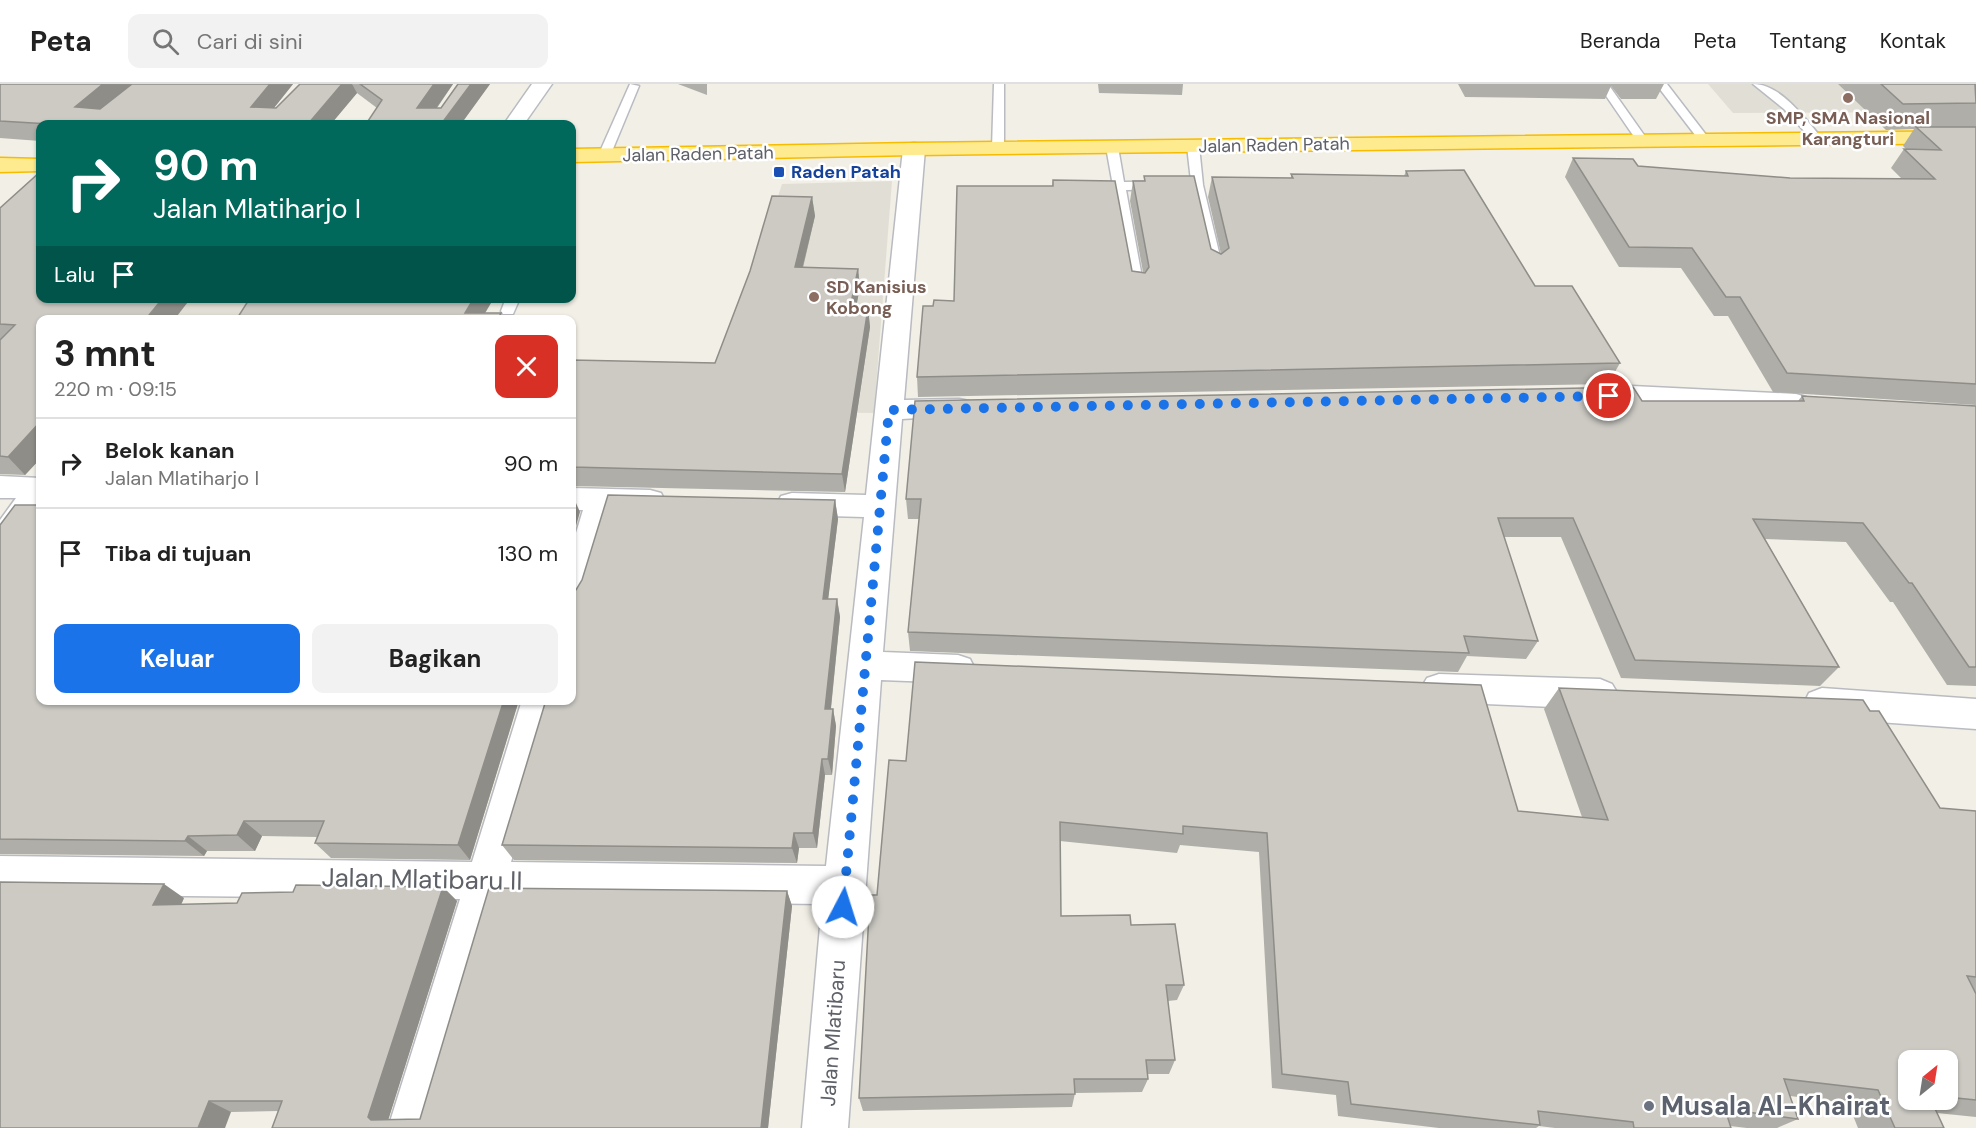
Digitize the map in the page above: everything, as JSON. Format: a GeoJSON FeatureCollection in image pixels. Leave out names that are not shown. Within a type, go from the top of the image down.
{"type":"FeatureCollection","features":[{"type":"Feature","properties":{"kind":"highway","name":"Jalan Raden Patah"},"geometry":{"type":"LineString","coordinates":[[576,159],[604,156],[914,149],[1706,142],[1976,137]]}},
{"type":"Feature","properties":{"kind":"highway"},"geometry":{"type":"LineString","coordinates":[[0,165],[36,165]]}},
{"type":"Feature","properties":{"kind":"street"},"geometry":{"type":"LineString","coordinates":[[517,120],[542,84]]}},
{"type":"Feature","properties":{"kind":"street","name":"Jalan Mlatibaru"},"geometry":{"type":"LineString","coordinates":[[825,1128],[844,885],[914,149]]}},
{"type":"Feature","properties":{"kind":"street"},"geometry":{"type":"LineString","coordinates":[[1573,397],[1632,395],[1821,405]]}},
{"type":"Feature","properties":{"kind":"street"},"geometry":{"type":"LineString","coordinates":[[889,410],[983,408]]}},
{"type":"Feature","properties":{"kind":"street"},"geometry":{"type":"LineString","coordinates":[[0,487],[36,488]]}},
{"type":"Feature","properties":{"kind":"street"},"geometry":{"type":"LineString","coordinates":[[0,543],[36,494]]}},
{"type":"Feature","properties":{"kind":"street"},"geometry":{"type":"LineString","coordinates":[[576,569],[586,500],[682,502]]}},
{"type":"Feature","properties":{"kind":"street"},"geometry":{"type":"LineString","coordinates":[[764,504],[880,506]]}},
{"type":"Feature","properties":{"kind":"street"},"geometry":{"type":"LineString","coordinates":[[865,665],[994,670]]}},
{"type":"Feature","properties":{"kind":"street"},"geometry":{"type":"LineString","coordinates":[[1411,687],[1637,696]]}},
{"type":"Feature","properties":{"kind":"street"},"geometry":{"type":"LineString","coordinates":[[1792,702],[1875,705],[1976,714]]}},
{"type":"Feature","properties":{"kind":"street"},"geometry":{"type":"LineString","coordinates":[[411,1128],[538,705]]}},
{"type":"Feature","properties":{"kind":"street","name":"Jalan Mlatibaru II"},"geometry":{"type":"LineString","coordinates":[[0,875],[844,885]]}},
{"type":"Feature","properties":{"kind":"lane"},"geometry":{"type":"LineString","coordinates":[[998,148],[999,84]]}},
{"type":"Feature","properties":{"kind":"lane"},"geometry":{"type":"LineString","coordinates":[[1603,84],[1643,142]]}},
{"type":"Feature","properties":{"kind":"lane"},"geometry":{"type":"LineString","coordinates":[[1661,84],[1706,142]]}},
{"type":"Feature","properties":{"kind":"lane"},"geometry":{"type":"LineString","coordinates":[[1758,84],[1788,107],[1818,140]]}},
{"type":"Feature","properties":{"kind":"lane"},"geometry":{"type":"LineString","coordinates":[[604,156],[634,86]]}},
{"type":"Feature","properties":{"kind":"lane"},"geometry":{"type":"LineString","coordinates":[[1193,146],[1197,185],[1216,269]]}},
{"type":"Feature","properties":{"kind":"lane"},"geometry":{"type":"LineString","coordinates":[[1112,147],[1137,288]]}},
{"type":"Feature","properties":{"kind":"lane"},"geometry":{"type":"LineString","coordinates":[[1119,186],[1197,185]]}},
{"type":"Feature","properties":{"kind":"shaded area","name":"SMP, SMA Nasional Karangturi"},"geometry":{"type":"Polygon","coordinates":[[[1708,84],[1976,84],[1976,112],[1733,113],[1708,84]]]}},
{"type":"Feature","properties":{"kind":"shaded area","name":"SD Kanisius Kobong"},"geometry":{"type":"Polygon","coordinates":[[[892,181],[874,413],[708,411],[782,184],[892,181]]]}},
{"type":"Feature","properties":{"kind":"shaded area"},"geometry":{"type":"Polygon","coordinates":[[[116,303],[327,303],[319,315],[106,315],[116,303]]]}},
{"type":"Feature","properties":{"kind":"building"},"geometry":{"type":"Polygon","coordinates":[[[0,84],[103,84],[75,107],[100,109],[132,84],[270,84],[251,107],[276,108],[300,84],[342,84],[311,120],[36,120],[36,123],[0,121],[0,84]]]}},
{"type":"Feature","properties":{"kind":"building"},"geometry":{"type":"Polygon","coordinates":[[[360,84],[434,84],[417,108],[441,108],[458,84],[471,84],[444,120],[369,120],[382,100],[360,84]]]}},
{"type":"Feature","properties":{"kind":"building"},"geometry":{"type":"Polygon","coordinates":[[[1881,84],[1975,84],[1976,103],[1903,104],[1881,84]]]}},
{"type":"Feature","properties":{"kind":"building"},"geometry":{"type":"Polygon","coordinates":[[[1916,127],[1976,127],[1976,384],[1787,373],[1740,297],[1726,297],[1692,248],[1629,247],[1573,158],[1633,159],[1638,166],[1790,178],[1935,179],[1904,149],[1941,150],[1916,127]]]}},
{"type":"Feature","properties":{"kind":"building"},"geometry":{"type":"Polygon","coordinates":[[[1464,170],[1535,286],[1572,286],[1620,363],[917,377],[923,306],[933,306],[934,300],[954,301],[957,186],[1053,186],[1053,180],[1115,181],[1132,271],[1145,273],[1149,267],[1133,181],[1145,181],[1144,176],[1194,176],[1211,249],[1221,254],[1229,248],[1212,177],[1293,178],[1291,174],[1408,176],[1406,171],[1464,170]]]}},
{"type":"Feature","properties":{"kind":"building"},"geometry":{"type":"Polygon","coordinates":[[[36,176],[36,303],[159,303],[149,315],[36,315],[36,426],[8,457],[0,456],[0,340],[15,325],[0,324],[0,208],[36,176]]]}},
{"type":"Feature","properties":{"kind":"building"},"geometry":{"type":"Polygon","coordinates":[[[772,196],[812,197],[795,267],[858,269],[850,308],[868,308],[842,474],[576,467],[576,360],[715,363],[750,271],[772,196]]]}},
{"type":"Feature","properties":{"kind":"building"},"geometry":{"type":"Polygon","coordinates":[[[247,303],[471,303],[465,313],[501,313],[500,315],[239,315],[247,303]]]}},
{"type":"Feature","properties":{"kind":"building"},"geometry":{"type":"Polygon","coordinates":[[[1633,387],[1642,401],[1804,401],[1802,396],[1976,406],[1976,667],[1969,667],[1912,583],[1909,583],[1863,523],[1753,519],[1839,667],[1635,660],[1573,518],[1498,518],[1538,641],[1464,636],[1469,653],[908,632],[921,499],[906,499],[915,401],[1633,387]]]}},
{"type":"Feature","properties":{"kind":"building"},"geometry":{"type":"Polygon","coordinates":[[[608,495],[835,500],[823,599],[837,599],[825,709],[833,709],[828,759],[822,759],[813,833],[794,833],[792,848],[502,845],[544,705],[576,705],[576,590],[582,580],[608,495]]]}},
{"type":"Feature","properties":{"kind":"building"},"geometry":{"type":"Polygon","coordinates":[[[15,505],[36,505],[36,705],[502,705],[458,845],[315,843],[324,821],[244,821],[237,835],[188,836],[185,841],[0,839],[0,525],[15,505]]]}},
{"type":"Feature","properties":{"kind":"building"},"geometry":{"type":"Polygon","coordinates":[[[915,662],[1481,685],[1518,811],[1608,820],[1559,688],[1863,700],[1870,711],[1879,711],[1940,808],[1976,811],[1976,977],[1967,976],[1976,994],[1976,1100],[1958,1098],[1958,1050],[1898,1050],[1898,1110],[1936,1110],[1944,1128],[1895,1128],[1878,1090],[1784,1079],[1798,1119],[1725,1109],[1731,1128],[1634,1128],[1633,1122],[1538,1111],[1540,1125],[1351,1104],[1348,1082],[1282,1074],[1267,833],[1183,826],[1183,834],[1060,822],[1061,916],[1130,915],[1131,925],[1175,924],[1184,985],[1166,985],[1175,1060],[1146,1060],[1148,1079],[1074,1079],[1075,1094],[859,1098],[870,895],[877,895],[889,760],[906,761],[915,662]]]}},
{"type":"Feature","properties":{"kind":"building"},"geometry":{"type":"Polygon","coordinates":[[[0,882],[164,884],[153,905],[237,903],[242,893],[293,892],[296,885],[443,887],[368,1117],[371,1120],[420,1119],[489,888],[787,891],[761,1128],[272,1128],[282,1101],[209,1101],[198,1128],[0,1128],[0,882]]]}},
{"type":"Feature","properties":{"kind":"place","name":"SMP, SMA Nasional Karangturi"},"geometry":{"type":"Point","coordinates":[1848,98]}},
{"type":"Feature","properties":{"kind":"place","name":"Raden Patah"},"geometry":{"type":"Point","coordinates":[779,172]}},
{"type":"Feature","properties":{"kind":"place","name":"SD Kanisius Kobong"},"geometry":{"type":"Point","coordinates":[814,297]}},
{"type":"Feature","properties":{"kind":"place","name":"Musala Al-Khairat"},"geometry":{"type":"Point","coordinates":[1649,1106]}},
{"type":"Feature","properties":{"kind":"route"},"geometry":{"type":"LineString","coordinates":[[843,907],[889,410],[1609,396]]}}]}
